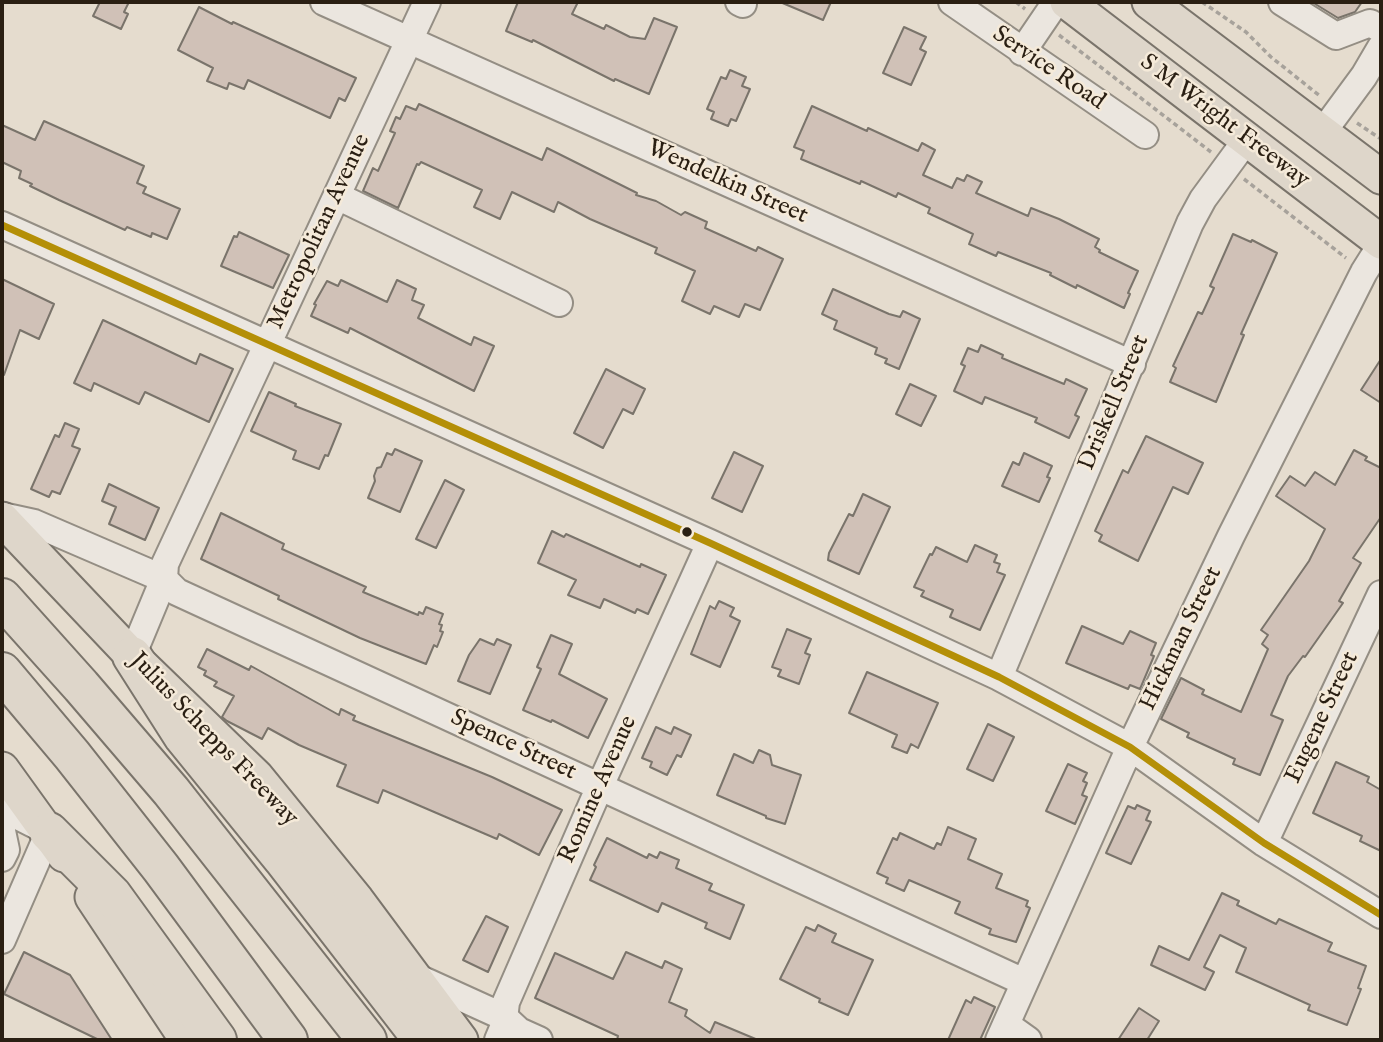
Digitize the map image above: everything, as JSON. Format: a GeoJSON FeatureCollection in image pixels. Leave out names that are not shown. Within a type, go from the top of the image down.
{"type":"FeatureCollection","features":[{"type":"Feature","properties":{"kind":"highway"},"geometry":{"type":"LineString","coordinates":[[2,598],[171,791],[367,1040]]}},
{"type":"Feature","properties":{"kind":"highway"},"geometry":{"type":"LineString","coordinates":[[132,656],[183,736],[283,859],[423,1040]]}},
{"type":"Feature","properties":{"kind":"highway"},"geometry":{"type":"LineString","coordinates":[[2,671],[147,850],[288,1040]]}},
{"type":"Feature","properties":{"kind":"highway"},"geometry":{"type":"LineString","coordinates":[[49,832],[112,895],[217,1040]]}},
{"type":"Feature","properties":{"kind":"main road","name":"S M Wright Freeway"},"geometry":{"type":"LineString","coordinates":[[1149,2],[1330,122],[1381,177]]}},
{"type":"Feature","properties":{"kind":"main road","name":"S M Wright Freeway"},"geometry":{"type":"LineString","coordinates":[[1055,9],[1247,139],[1381,243]]}},
{"type":"Feature","properties":{"kind":"main road","name":"Julius Schepps Freeway"},"geometry":{"type":"LineString","coordinates":[[2,517],[132,656],[256,776],[326,860],[461,1040]]}},
{"type":"Feature","properties":{"kind":"main road"},"geometry":{"type":"LineString","coordinates":[[2,769],[49,832],[187,1040]]}},
{"type":"Feature","properties":{"kind":"street","name":"Wendelkin Street"},"geometry":{"type":"LineString","coordinates":[[324,2],[1132,364]]}},
{"type":"Feature","properties":{"kind":"street","name":"Metropolitan Avenue"},"geometry":{"type":"LineString","coordinates":[[132,656],[163,579],[165,564],[427,2]]}},
{"type":"Feature","properties":{"kind":"street","name":"Service Road"},"geometry":{"type":"LineString","coordinates":[[952,2],[1145,135]]}},
{"type":"Feature","properties":{"kind":"street"},"geometry":{"type":"LineString","coordinates":[[1282,2],[1336,36],[1370,23],[1381,29]]}},
{"type":"Feature","properties":{"kind":"street"},"geometry":{"type":"LineString","coordinates":[[1022,52],[1055,9]]}},
{"type":"Feature","properties":{"kind":"street"},"geometry":{"type":"LineString","coordinates":[[1330,122],[1364,76],[1381,47]]}},
{"type":"Feature","properties":{"kind":"street","name":"Driskell Street"},"geometry":{"type":"LineString","coordinates":[[999,677],[1190,223],[1226,165],[1247,139]]}},
{"type":"Feature","properties":{"kind":"street"},"geometry":{"type":"LineString","coordinates":[[337,196],[559,303]]}},
{"type":"Feature","properties":{"kind":"street"},"geometry":{"type":"LineString","coordinates":[[2,225],[710,543],[999,677],[1130,747],[1264,843],[1381,915]]}},
{"type":"Feature","properties":{"kind":"street","name":"Hickman Street"},"geometry":{"type":"LineString","coordinates":[[1003,1032],[1130,747],[1231,536],[1381,243]]}},
{"type":"Feature","properties":{"kind":"street","name":"Spence Street"},"geometry":{"type":"LineString","coordinates":[[2,517],[34,523],[163,579],[177,592],[1024,982]]}},
{"type":"Feature","properties":{"kind":"street","name":"Romine Avenue"},"geometry":{"type":"LineString","coordinates":[[501,1029],[506,1002],[710,543]]}},
{"type":"Feature","properties":{"kind":"street","name":"Eugene Street"},"geometry":{"type":"LineString","coordinates":[[1264,843],[1381,594]]}},
{"type":"Feature","properties":{"kind":"street"},"geometry":{"type":"LineString","coordinates":[[2,858],[6,850],[3,816],[49,832],[13,882],[2,940]]}},
{"type":"Feature","properties":{"kind":"street"},"geometry":{"type":"LineString","coordinates":[[416,977],[501,1029],[519,1031],[539,1040]]}},
{"type":"Feature","properties":{"kind":"street"},"geometry":{"type":"LineString","coordinates":[[1003,1032],[1028,1040]]}},
{"type":"Feature","properties":{"kind":"path"},"geometry":{"type":"LineString","coordinates":[[1016,2],[1055,9],[1226,165],[1364,272]]}},
{"type":"Feature","properties":{"kind":"path"},"geometry":{"type":"LineString","coordinates":[[1202,2],[1246,32],[1330,122],[1381,139]]}},
{"type":"Feature","properties":{"kind":"building"},"geometry":{"type":"Polygon","coordinates":[[[100,2],[129,2],[124,12],[128,14],[121,29],[93,16],[100,2]]]}},
{"type":"Feature","properties":{"kind":"building"},"geometry":{"type":"Polygon","coordinates":[[[518,2],[578,2],[572,14],[604,29],[606,25],[630,37],[645,39],[654,18],[677,27],[649,94],[615,79],[614,81],[533,40],[532,42],[506,31],[518,2]]]}},
{"type":"Feature","properties":{"kind":"building"},"geometry":{"type":"Polygon","coordinates":[[[780,2],[831,2],[823,20],[780,2]]]}},
{"type":"Feature","properties":{"kind":"building"},"geometry":{"type":"Polygon","coordinates":[[[1312,2],[1362,2],[1355,12],[1338,18],[1312,2]]]}},
{"type":"Feature","properties":{"kind":"building"},"geometry":{"type":"Polygon","coordinates":[[[199,7],[356,78],[345,101],[339,98],[330,118],[248,80],[244,89],[229,83],[227,89],[207,81],[213,68],[178,50],[199,7]]]}},
{"type":"Feature","properties":{"kind":"building"},"geometry":{"type":"Polygon","coordinates":[[[904,27],[926,37],[920,49],[926,52],[911,85],[883,73],[904,27]]]}},
{"type":"Feature","properties":{"kind":"building"},"geometry":{"type":"Polygon","coordinates":[[[730,70],[746,77],[742,86],[750,89],[736,121],[731,119],[728,126],[711,119],[714,112],[707,109],[721,77],[726,79],[730,70]]]}},
{"type":"Feature","properties":{"kind":"building"},"geometry":{"type":"Polygon","coordinates":[[[419,104],[542,160],[547,148],[637,193],[636,195],[656,201],[681,215],[685,212],[707,222],[705,228],[756,251],[758,247],[783,259],[760,310],[745,304],[739,317],[714,306],[710,314],[682,301],[695,271],[655,253],[657,248],[558,202],[554,212],[512,192],[500,219],[474,207],[482,190],[421,162],[417,164],[398,208],[363,191],[373,168],[378,171],[395,133],[390,131],[396,117],[400,119],[406,106],[416,110],[419,104]]]}},
{"type":"Feature","properties":{"kind":"building"},"geometry":{"type":"Polygon","coordinates":[[[812,106],[918,151],[922,143],[935,150],[923,175],[952,188],[957,178],[964,181],[967,175],[982,182],[976,193],[1028,216],[1031,208],[1099,239],[1095,247],[1099,252],[1138,271],[1124,308],[1077,285],[1076,288],[1050,275],[1051,273],[998,252],[996,256],[969,244],[973,234],[928,213],[930,208],[898,193],[896,197],[801,159],[804,151],[794,147],[812,106]]]}},
{"type":"Feature","properties":{"kind":"building"},"geometry":{"type":"Polygon","coordinates":[[[44,121],[144,166],[137,183],[146,187],[143,193],[180,209],[167,239],[152,233],[151,237],[127,227],[125,230],[59,200],[30,186],[32,184],[19,178],[21,171],[2,162],[2,125],[35,140],[44,121]]]}},
{"type":"Feature","properties":{"kind":"building"},"geometry":{"type":"Polygon","coordinates":[[[239,232],[289,255],[273,288],[221,266],[234,236],[237,237],[239,232]]]}},
{"type":"Feature","properties":{"kind":"building"},"geometry":{"type":"Polygon","coordinates":[[[1233,234],[1277,253],[1241,334],[1244,335],[1216,402],[1170,382],[1176,368],[1173,366],[1198,312],[1202,314],[1214,288],[1210,286],[1233,234]]]}},
{"type":"Feature","properties":{"kind":"building"},"geometry":{"type":"Polygon","coordinates":[[[2,279],[54,304],[39,339],[20,330],[4,375],[2,374],[2,279]]]}},
{"type":"Feature","properties":{"kind":"building"},"geometry":{"type":"Polygon","coordinates":[[[341,280],[387,302],[397,280],[416,289],[412,300],[424,305],[418,318],[471,345],[474,337],[494,346],[474,391],[350,328],[348,333],[311,316],[316,305],[314,304],[327,281],[338,286],[341,280]]]}},
{"type":"Feature","properties":{"kind":"building"},"geometry":{"type":"Polygon","coordinates":[[[833,289],[889,314],[900,317],[903,311],[920,319],[899,369],[885,363],[887,359],[875,354],[877,348],[834,329],[837,321],[822,314],[833,289]]]}},
{"type":"Feature","properties":{"kind":"building"},"geometry":{"type":"Polygon","coordinates":[[[103,320],[196,364],[200,354],[233,369],[209,422],[145,392],[139,404],[94,383],[91,391],[74,383],[103,320]]]}},
{"type":"Feature","properties":{"kind":"building"},"geometry":{"type":"Polygon","coordinates":[[[981,345],[1003,355],[1002,358],[1064,384],[1066,379],[1087,389],[1075,415],[1079,417],[1069,438],[1035,422],[1037,418],[985,397],[982,404],[954,391],[965,366],[961,364],[968,348],[978,352],[981,345]]]}},
{"type":"Feature","properties":{"kind":"building"},"geometry":{"type":"Polygon","coordinates":[[[1381,359],[1381,403],[1361,390],[1381,359]]]}},
{"type":"Feature","properties":{"kind":"building"},"geometry":{"type":"Polygon","coordinates":[[[606,369],[645,389],[633,414],[623,409],[603,448],[574,433],[606,369]]]}},
{"type":"Feature","properties":{"kind":"building"},"geometry":{"type":"Polygon","coordinates":[[[910,384],[936,396],[921,426],[896,414],[910,384]]]}},
{"type":"Feature","properties":{"kind":"building"},"geometry":{"type":"Polygon","coordinates":[[[269,392],[296,404],[295,406],[341,424],[328,456],[325,455],[319,469],[293,459],[296,451],[251,431],[269,392]]]}},
{"type":"Feature","properties":{"kind":"building"},"geometry":{"type":"Polygon","coordinates":[[[65,423],[79,429],[72,446],[80,449],[60,494],[52,491],[49,497],[31,489],[55,435],[59,437],[65,423]]]}},
{"type":"Feature","properties":{"kind":"building"},"geometry":{"type":"Polygon","coordinates":[[[1146,436],[1203,463],[1188,494],[1173,487],[1138,561],[1099,541],[1102,535],[1095,531],[1123,470],[1128,473],[1146,436]]]}},
{"type":"Feature","properties":{"kind":"building"},"geometry":{"type":"Polygon","coordinates":[[[395,449],[422,461],[400,512],[368,498],[377,468],[381,467],[387,453],[392,455],[395,449]]]}},
{"type":"Feature","properties":{"kind":"building"},"geometry":{"type":"Polygon","coordinates":[[[1354,450],[1367,457],[1365,460],[1381,468],[1381,517],[1353,558],[1361,563],[1339,601],[1343,603],[1305,657],[1303,656],[1288,676],[1271,715],[1283,720],[1260,775],[1233,764],[1235,759],[1187,737],[1189,733],[1161,719],[1181,678],[1204,690],[1202,694],[1241,712],[1268,649],[1262,644],[1268,635],[1261,630],[1309,561],[1325,529],[1276,496],[1290,476],[1305,486],[1315,472],[1335,485],[1354,450]]]}},
{"type":"Feature","properties":{"kind":"building"},"geometry":{"type":"Polygon","coordinates":[[[734,452],[763,466],[742,512],[712,498],[734,452]]]}},
{"type":"Feature","properties":{"kind":"building"},"geometry":{"type":"Polygon","coordinates":[[[1024,453],[1052,466],[1047,477],[1050,478],[1039,502],[1002,486],[1013,462],[1019,465],[1024,453]]]}},
{"type":"Feature","properties":{"kind":"building"},"geometry":{"type":"Polygon","coordinates":[[[445,480],[464,490],[436,548],[416,539],[445,480]]]}},
{"type":"Feature","properties":{"kind":"building"},"geometry":{"type":"Polygon","coordinates":[[[109,484],[159,508],[145,540],[109,524],[116,507],[102,501],[109,484]]]}},
{"type":"Feature","properties":{"kind":"building"},"geometry":{"type":"Polygon","coordinates":[[[863,494],[890,507],[859,574],[828,560],[849,514],[853,516],[863,494]]]}},
{"type":"Feature","properties":{"kind":"building"},"geometry":{"type":"Polygon","coordinates":[[[221,513],[284,544],[282,549],[366,587],[363,592],[418,615],[419,612],[423,614],[426,607],[443,614],[439,624],[442,625],[440,631],[443,632],[426,664],[360,638],[201,559],[221,513]]]}},
{"type":"Feature","properties":{"kind":"building"},"geometry":{"type":"Polygon","coordinates":[[[552,531],[564,537],[566,534],[640,567],[641,564],[666,575],[648,614],[637,609],[635,613],[604,599],[600,608],[568,595],[576,580],[538,563],[552,531]]]}},
{"type":"Feature","properties":{"kind":"building"},"geometry":{"type":"Polygon","coordinates":[[[975,545],[997,555],[994,562],[1000,564],[997,572],[1005,575],[980,630],[950,617],[953,610],[921,596],[924,591],[914,587],[936,547],[967,562],[975,545]]]}},
{"type":"Feature","properties":{"kind":"building"},"geometry":{"type":"Polygon","coordinates":[[[719,601],[734,608],[730,616],[740,621],[720,667],[691,654],[710,606],[715,609],[719,601]]]}},
{"type":"Feature","properties":{"kind":"building"},"geometry":{"type":"Polygon","coordinates":[[[1082,626],[1123,644],[1130,631],[1156,643],[1151,655],[1154,656],[1140,689],[1130,685],[1128,689],[1066,663],[1082,626]]]}},
{"type":"Feature","properties":{"kind":"building"},"geometry":{"type":"Polygon","coordinates":[[[787,629],[811,639],[805,653],[810,655],[799,684],[778,676],[781,670],[772,667],[787,629]]]}},
{"type":"Feature","properties":{"kind":"building"},"geometry":{"type":"Polygon","coordinates":[[[551,635],[572,644],[559,674],[607,699],[588,738],[552,720],[551,722],[523,710],[541,669],[537,667],[551,635]]]}},
{"type":"Feature","properties":{"kind":"building"},"geometry":{"type":"Polygon","coordinates":[[[480,639],[494,645],[497,639],[511,645],[490,694],[458,681],[469,655],[480,639]]]}},
{"type":"Feature","properties":{"kind":"building"},"geometry":{"type":"Polygon","coordinates":[[[207,649],[249,670],[251,666],[339,715],[341,709],[355,716],[353,720],[492,777],[562,810],[539,855],[499,834],[497,839],[383,790],[378,803],[337,786],[346,765],[268,728],[262,739],[227,721],[222,717],[234,696],[214,686],[217,682],[204,675],[206,671],[198,667],[207,649]]]}},
{"type":"Feature","properties":{"kind":"building"},"geometry":{"type":"Polygon","coordinates":[[[867,672],[938,703],[918,748],[911,744],[907,753],[892,747],[897,735],[849,713],[867,672]]]}},
{"type":"Feature","properties":{"kind":"building"},"geometry":{"type":"Polygon","coordinates":[[[988,724],[1014,737],[993,781],[967,769],[988,724]]]}},
{"type":"Feature","properties":{"kind":"building"},"geometry":{"type":"Polygon","coordinates":[[[656,727],[671,734],[674,727],[691,735],[681,757],[677,755],[667,775],[650,767],[652,762],[642,758],[656,727]]]}},
{"type":"Feature","properties":{"kind":"building"},"geometry":{"type":"Polygon","coordinates":[[[759,750],[770,755],[772,765],[801,775],[785,824],[717,795],[734,754],[753,763],[759,750]]]}},
{"type":"Feature","properties":{"kind":"building"},"geometry":{"type":"Polygon","coordinates":[[[1336,762],[1369,777],[1367,782],[1381,790],[1381,851],[1360,841],[1362,836],[1313,813],[1336,762]]]}},
{"type":"Feature","properties":{"kind":"building"},"geometry":{"type":"Polygon","coordinates":[[[1068,764],[1087,773],[1083,781],[1087,783],[1082,795],[1087,797],[1075,824],[1046,811],[1068,764]]]}},
{"type":"Feature","properties":{"kind":"building"},"geometry":{"type":"Polygon","coordinates":[[[1137,805],[1150,811],[1146,820],[1151,822],[1131,864],[1106,853],[1128,806],[1135,809],[1137,805]]]}},
{"type":"Feature","properties":{"kind":"building"},"geometry":{"type":"Polygon","coordinates":[[[948,827],[976,839],[968,859],[1002,874],[996,888],[1028,901],[1026,906],[1030,908],[1016,942],[989,934],[991,929],[955,913],[960,902],[909,880],[904,891],[886,883],[888,878],[877,873],[893,838],[897,840],[900,833],[934,849],[937,843],[941,845],[948,827]]]}},
{"type":"Feature","properties":{"kind":"building"},"geometry":{"type":"Polygon","coordinates":[[[607,838],[647,858],[649,854],[657,858],[660,852],[679,860],[676,868],[712,884],[709,890],[744,905],[730,939],[705,928],[707,923],[662,903],[658,912],[590,880],[607,838]]]}},
{"type":"Feature","properties":{"kind":"building"},"geometry":{"type":"Polygon","coordinates":[[[1222,893],[1239,901],[1237,905],[1276,924],[1279,919],[1332,943],[1328,951],[1366,966],[1358,988],[1361,989],[1347,1025],[1308,1010],[1310,1005],[1236,972],[1246,948],[1220,935],[1204,967],[1214,972],[1205,990],[1151,965],[1159,946],[1189,960],[1222,893]]]}},
{"type":"Feature","properties":{"kind":"building"},"geometry":{"type":"Polygon","coordinates":[[[486,916],[508,927],[488,972],[463,960],[486,916]]]}},
{"type":"Feature","properties":{"kind":"building"},"geometry":{"type":"Polygon","coordinates":[[[818,925],[836,934],[832,942],[873,960],[848,1015],[780,979],[806,927],[815,931],[818,925]]]}},
{"type":"Feature","properties":{"kind":"building"},"geometry":{"type":"Polygon","coordinates":[[[24,952],[70,975],[112,1040],[99,1040],[4,994],[24,952]]]}},
{"type":"Feature","properties":{"kind":"building"},"geometry":{"type":"Polygon","coordinates":[[[626,952],[662,968],[665,961],[682,969],[669,1002],[687,1010],[685,1016],[710,1033],[715,1022],[758,1040],[617,1040],[618,1036],[535,998],[555,953],[613,979],[626,952]]]}},
{"type":"Feature","properties":{"kind":"building"},"geometry":{"type":"Polygon","coordinates":[[[974,997],[995,1007],[980,1040],[948,1040],[966,1000],[971,1003],[974,997]]]}},
{"type":"Feature","properties":{"kind":"building"},"geometry":{"type":"Polygon","coordinates":[[[1139,1008],[1159,1021],[1147,1040],[1118,1040],[1139,1008]]]}},
{"type":"Feature","properties":{"kind":"transit line"},"geometry":{"type":"LineString","coordinates":[[2,225],[710,543],[999,677],[1130,747],[1264,843],[1381,915]]}}]}
